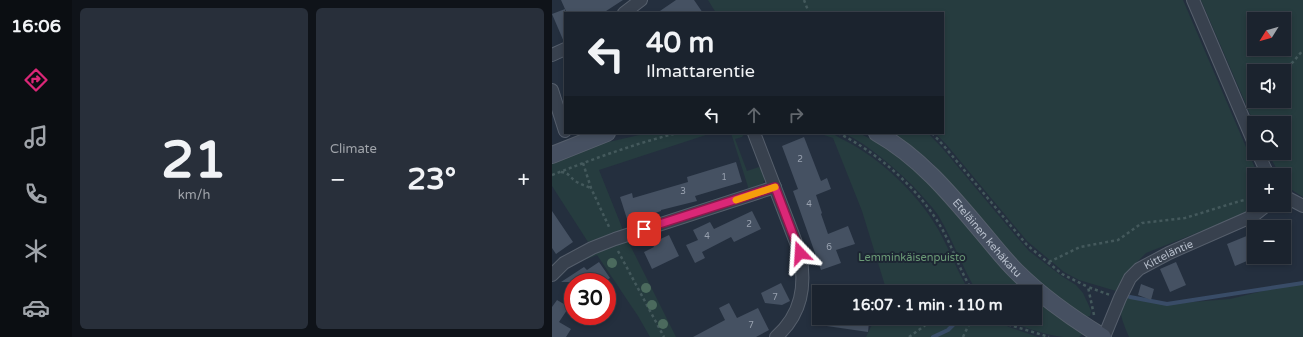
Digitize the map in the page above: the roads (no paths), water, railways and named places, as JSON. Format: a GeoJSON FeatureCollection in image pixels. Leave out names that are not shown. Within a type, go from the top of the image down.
{"type":"FeatureCollection","features":[{"type":"Feature","properties":{"kind":"street"},"geometry":{"type":"LineString","coordinates":[[625,12],[641,0]]}},
{"type":"Feature","properties":{"kind":"street"},"geometry":{"type":"LineString","coordinates":[[1194,0],[1247,127]]}},
{"type":"Feature","properties":{"kind":"street"},"geometry":{"type":"LineString","coordinates":[[552,55],[564,49]]}},
{"type":"Feature","properties":{"kind":"street"},"geometry":{"type":"LineString","coordinates":[[552,90],[564,128]]}},
{"type":"Feature","properties":{"kind":"street"},"geometry":{"type":"LineString","coordinates":[[552,154],[567,137],[598,134]]}},
{"type":"Feature","properties":{"kind":"street"},"geometry":{"type":"LineString","coordinates":[[754,134],[800,253],[803,270],[803,287],[796,310],[784,330],[776,337]]}},
{"type":"Feature","properties":{"kind":"street","name":"Eteläinen kehäkatu"},"geometry":{"type":"LineString","coordinates":[[879,134],[895,144],[918,162],[943,186],[1016,271],[1045,297],[1103,337]]}},
{"type":"Feature","properties":{"kind":"street"},"geometry":{"type":"LineString","coordinates":[[552,275],[564,263],[592,248],[614,239],[775,187]]}},
{"type":"Feature","properties":{"kind":"street"},"geometry":{"type":"LineString","coordinates":[[1291,200],[1303,206]]}},
{"type":"Feature","properties":{"kind":"street","name":"Kitteläntie"},"geometry":{"type":"LineString","coordinates":[[1103,337],[1130,278],[1139,269],[1169,253],[1253,216],[1258,212]]}},
{"type":"Feature","properties":{"kind":"waterway"},"geometry":{"type":"LineString","coordinates":[[1130,297],[1167,304],[1303,283]]}},
{"type":"Feature","properties":{"kind":"waterway"},"geometry":{"type":"LineString","coordinates":[[933,337],[948,330],[953,325]]}},
{"type":"Feature","properties":{"kind":"park label","name":"Lemminkäisenpuisto"},"geometry":{"type":"Point","coordinates":[912,257]}}]}
